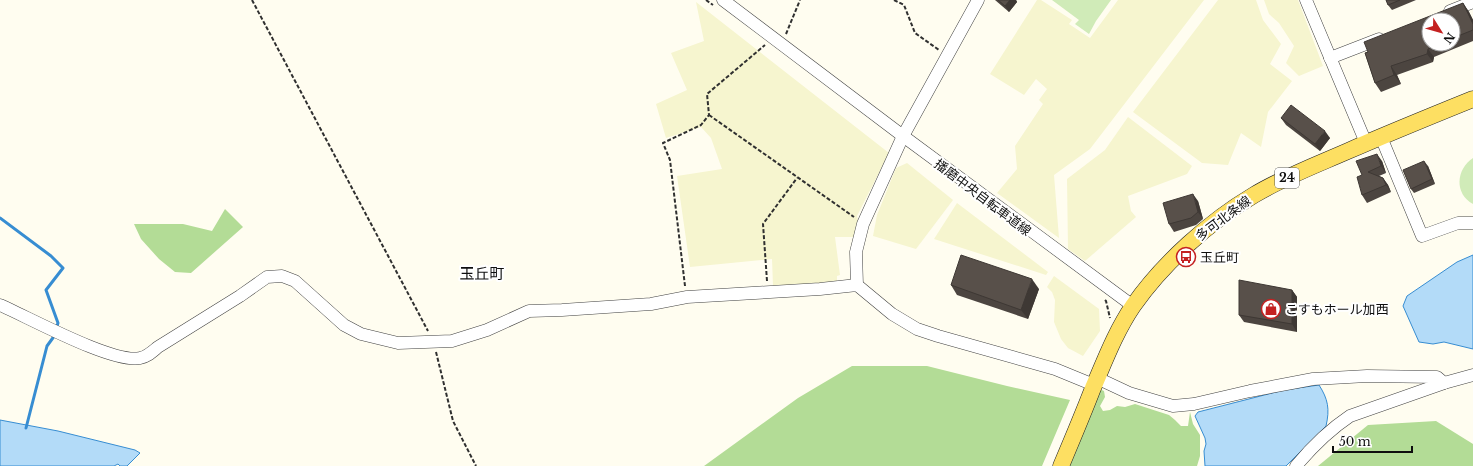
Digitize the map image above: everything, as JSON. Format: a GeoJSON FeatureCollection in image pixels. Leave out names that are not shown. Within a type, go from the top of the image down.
{"type":"FeatureCollection","features":[{"type":"Feature","properties":{"kind":"main road","name":"多可北条線"},"geometry":{"type":"LineString","coordinates":[[1061,466],[1112,342],[1133,306],[1171,262],[1196,237],[1255,194],[1297,173],[1473,99]]}},
{"type":"Feature","properties":{"kind":"street"},"geometry":{"type":"LineString","coordinates":[[857,285],[856,252],[863,224],[903,136],[978,0]]}},
{"type":"Feature","properties":{"kind":"street"},"geometry":{"type":"LineString","coordinates":[[1306,0],[1366,143]]}},
{"type":"Feature","properties":{"kind":"street"},"geometry":{"type":"LineString","coordinates":[[1447,12],[1473,2]]}},
{"type":"Feature","properties":{"kind":"street"},"geometry":{"type":"LineString","coordinates":[[721,5],[772,44],[903,136],[1133,306]]}},
{"type":"Feature","properties":{"kind":"street"},"geometry":{"type":"LineString","coordinates":[[1330,58],[1387,35]]}},
{"type":"Feature","properties":{"kind":"street"},"geometry":{"type":"LineString","coordinates":[[1380,137],[1422,236],[1458,223],[1473,223]]}},
{"type":"Feature","properties":{"kind":"street"},"geometry":{"type":"LineString","coordinates":[[0,305],[77,341],[129,359],[148,355],[158,347],[240,296],[267,277],[282,276],[295,281],[344,325],[361,334],[398,343],[452,341],[487,330],[529,311],[651,304],[687,297],[857,285],[892,314],[918,328],[938,336],[1096,381],[1129,393],[1173,406],[1194,404],[1313,379],[1367,376],[1437,377],[1444,383]]}},
{"type":"Feature","properties":{"kind":"street"},"geometry":{"type":"LineString","coordinates":[[1296,466],[1314,445],[1336,425],[1350,416],[1444,383],[1473,375]]}},
{"type":"Feature","properties":{"kind":"path"},"geometry":{"type":"LineString","coordinates":[[252,0],[433,342],[453,421],[476,466]]}},
{"type":"Feature","properties":{"kind":"path"},"geometry":{"type":"LineString","coordinates":[[706,0],[721,5]]}},
{"type":"Feature","properties":{"kind":"path"},"geometry":{"type":"LineString","coordinates":[[687,297],[670,160],[663,143],[701,125],[709,115],[707,94],[772,44],[800,0]]}},
{"type":"Feature","properties":{"kind":"path"},"geometry":{"type":"LineString","coordinates":[[894,0],[904,5],[915,33],[947,55]]}},
{"type":"Feature","properties":{"kind":"path"},"geometry":{"type":"LineString","coordinates":[[760,41],[772,44]]}},
{"type":"Feature","properties":{"kind":"path"},"geometry":{"type":"LineString","coordinates":[[709,115],[863,224]]}},
{"type":"Feature","properties":{"kind":"path"},"geometry":{"type":"LineString","coordinates":[[768,292],[763,224],[797,178]]}},
{"type":"Feature","properties":{"kind":"path"},"geometry":{"type":"LineString","coordinates":[[1101,297],[1106,301],[1111,323]]}},
{"type":"Feature","properties":{"kind":"green space"},"geometry":{"type":"Polygon","coordinates":[[[1037,0],[1041,0],[1072,20],[1069,24],[1090,38],[1118,0],[1204,0],[1090,149],[1054,175],[1059,238],[997,193],[1017,169],[1015,146],[1043,104],[1039,100],[1047,89],[1036,79],[1024,95],[990,74],[1037,0]]]}},
{"type":"Feature","properties":{"kind":"green space"},"geometry":{"type":"Polygon","coordinates":[[[1052,0],[1111,0],[1089,34],[1075,24],[1079,20],[1052,0]]]}},
{"type":"Feature","properties":{"kind":"green space"},"geometry":{"type":"Polygon","coordinates":[[[1218,0],[1256,0],[1263,20],[1281,44],[1270,64],[1292,81],[1268,112],[1261,147],[1241,133],[1228,165],[1202,163],[1133,112],[1218,0]]]}},
{"type":"Feature","properties":{"kind":"green space"},"geometry":{"type":"Polygon","coordinates":[[[1264,0],[1298,0],[1323,66],[1299,76],[1286,63],[1294,46],[1279,23],[1269,14],[1264,0]]]}},
{"type":"Feature","properties":{"kind":"green space"},"geometry":{"type":"Polygon","coordinates":[[[696,2],[889,153],[857,216],[859,224],[856,237],[835,237],[840,275],[837,276],[837,283],[773,286],[772,259],[690,267],[677,176],[722,169],[711,138],[701,127],[666,138],[656,104],[687,90],[671,53],[704,41],[696,2]]]}},
{"type":"Feature","properties":{"kind":"green space"},"geometry":{"type":"Polygon","coordinates":[[[1128,117],[1192,166],[1187,174],[1128,196],[1131,211],[1136,217],[1085,261],[1068,249],[1067,179],[1105,150],[1128,117]]]}},
{"type":"Feature","properties":{"kind":"green space"},"geometry":{"type":"Polygon","coordinates":[[[1473,158],[1473,204],[1467,200],[1463,194],[1460,188],[1460,181],[1463,168],[1473,158]]]}},
{"type":"Feature","properties":{"kind":"green space"},"geometry":{"type":"Polygon","coordinates":[[[907,163],[953,200],[916,249],[873,236],[877,215],[896,168],[907,163]]]}},
{"type":"Feature","properties":{"kind":"green space"},"geometry":{"type":"Polygon","coordinates":[[[957,203],[1048,272],[1046,275],[934,239],[957,203]]]}},
{"type":"Feature","properties":{"kind":"green space"},"geometry":{"type":"Polygon","coordinates":[[[225,209],[243,227],[191,273],[175,272],[159,259],[141,239],[134,224],[183,224],[212,231],[225,209]]]}},
{"type":"Feature","properties":{"kind":"green space"},"geometry":{"type":"Polygon","coordinates":[[[1054,276],[1099,309],[1100,331],[1083,356],[1068,348],[1061,339],[1054,322],[1055,300],[1052,292],[1047,287],[1054,276]]]}},
{"type":"Feature","properties":{"kind":"green space"},"geometry":{"type":"Polygon","coordinates":[[[852,366],[927,366],[1070,400],[1042,466],[704,466],[798,398],[852,366]]]}},
{"type":"Feature","properties":{"kind":"green space"},"geometry":{"type":"Polygon","coordinates":[[[1095,387],[1104,391],[1105,397],[1100,406],[1103,411],[1110,410],[1117,406],[1125,407],[1135,404],[1169,415],[1181,426],[1188,426],[1190,412],[1193,424],[1200,435],[1200,456],[1197,466],[1066,466],[1095,387]]]}},
{"type":"Feature","properties":{"kind":"green space"},"geometry":{"type":"Polygon","coordinates":[[[1436,421],[1473,444],[1473,466],[1318,466],[1368,425],[1436,421]]]}},
{"type":"Feature","properties":{"kind":"water"},"geometry":{"type":"Polygon","coordinates":[[[1473,255],[1473,349],[1444,342],[1433,344],[1419,342],[1403,306],[1407,296],[1457,262],[1473,255]]]}},
{"type":"Feature","properties":{"kind":"water"},"geometry":{"type":"Polygon","coordinates":[[[1319,385],[1328,409],[1326,426],[1286,466],[1205,466],[1204,451],[1206,444],[1205,438],[1195,416],[1198,412],[1284,390],[1319,385]]]}},
{"type":"Feature","properties":{"kind":"water"},"geometry":{"type":"Polygon","coordinates":[[[0,420],[58,431],[135,450],[140,453],[127,466],[120,466],[118,464],[114,466],[0,466],[0,420]]]}},
{"type":"Feature","properties":{"kind":"building"},"geometry":{"type":"Polygon","coordinates":[[[998,0],[1010,0],[1005,6],[998,0]]]}},
{"type":"Feature","properties":{"kind":"building"},"geometry":{"type":"Polygon","coordinates":[[[1386,0],[1400,0],[1388,5],[1386,0]]]}},
{"type":"Feature","properties":{"kind":"building"},"geometry":{"type":"Polygon","coordinates":[[[1463,3],[1473,24],[1473,30],[1461,35],[1461,12],[1440,12],[1463,3]]]}},
{"type":"Feature","properties":{"kind":"building"},"geometry":{"type":"Polygon","coordinates":[[[1421,20],[1421,52],[1427,52],[1427,54],[1391,66],[1394,75],[1375,83],[1365,53],[1368,52],[1364,42],[1421,20]]]}},
{"type":"Feature","properties":{"kind":"building"},"geometry":{"type":"Polygon","coordinates":[[[1291,105],[1325,131],[1315,144],[1281,118],[1291,105]]]}},
{"type":"Feature","properties":{"kind":"building"},"geometry":{"type":"Polygon","coordinates":[[[1377,154],[1381,166],[1368,172],[1383,178],[1386,185],[1362,195],[1357,177],[1362,175],[1356,161],[1377,154]]]}},
{"type":"Feature","properties":{"kind":"building"},"geometry":{"type":"Polygon","coordinates":[[[1424,161],[1432,179],[1411,189],[1403,170],[1424,161]]]}},
{"type":"Feature","properties":{"kind":"building"},"geometry":{"type":"Polygon","coordinates":[[[1193,194],[1198,212],[1191,218],[1169,224],[1163,203],[1193,194]]]}},
{"type":"Feature","properties":{"kind":"building"},"geometry":{"type":"Polygon","coordinates":[[[961,255],[1032,279],[1021,310],[951,285],[961,255]]]}},
{"type":"Feature","properties":{"kind":"building","name":"こすもホール加西"},"geometry":{"type":"Polygon","coordinates":[[[1239,280],[1292,290],[1292,324],[1239,315],[1239,280]]]}},
{"type":"Feature","properties":{"kind":"waterway"},"geometry":{"type":"LineString","coordinates":[[0,218],[51,256],[63,268],[46,290],[58,323],[56,329]]}},
{"type":"Feature","properties":{"kind":"waterway"},"geometry":{"type":"LineString","coordinates":[[26,428],[47,346],[55,335]]}},
{"type":"Feature","properties":{"kind":"place","name":"玉丘町"},"geometry":{"type":"Point","coordinates":[1186,257]}},
{"type":"Feature","properties":{"kind":"place","name":"こすもホール加西"},"geometry":{"type":"Point","coordinates":[1271,309]}},
{"type":"Feature","properties":{"kind":"district","name":"玉丘町"},"geometry":{"type":"Point","coordinates":[482,274]}}]}
